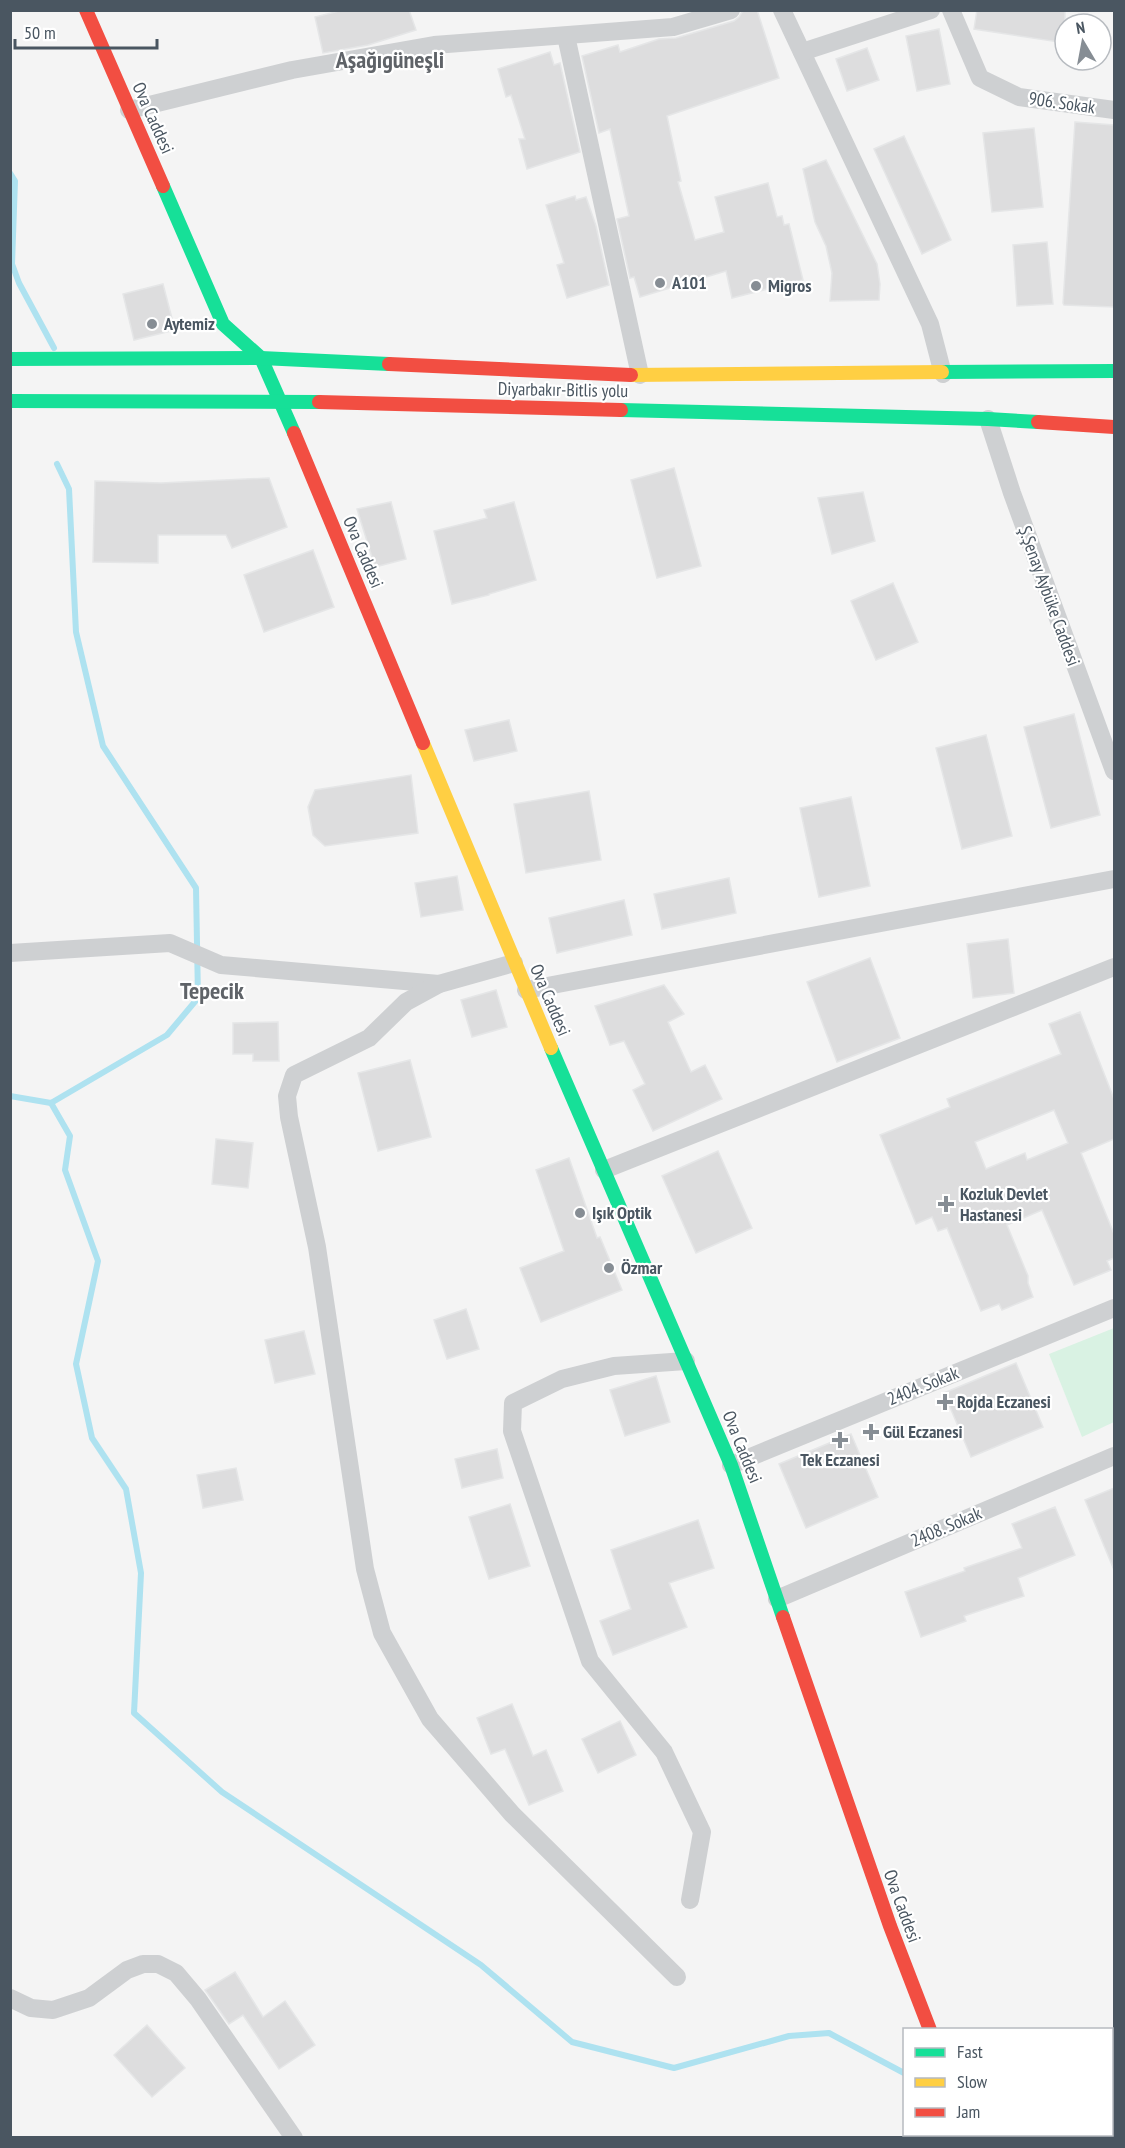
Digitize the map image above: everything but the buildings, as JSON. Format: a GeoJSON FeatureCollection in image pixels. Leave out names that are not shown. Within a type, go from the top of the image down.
{"type":"FeatureCollection","features":[{"type":"Feature","properties":{"kind":"main road","name":"Ova Caddesi"},"geometry":{"type":"LineString","coordinates":[[86,10],[223,324],[261,358],[281,400],[514,963],[731,1465],[890,1926],[929,2028]]}},
{"type":"Feature","properties":{"kind":"main road","name":"Diyarbakır-Bitlis yolu"},"geometry":{"type":"LineString","coordinates":[[10,359],[261,358],[640,375],[1114,371]]}},
{"type":"Feature","properties":{"kind":"main road","name":"Diyarbakır-Bitlis yolu"},"geometry":{"type":"LineString","coordinates":[[10,401],[281,400],[988,419],[1114,427]]}},
{"type":"Feature","properties":{"kind":"street"},"geometry":{"type":"LineString","coordinates":[[129,110],[292,70],[434,45],[673,27],[731,10]]}},
{"type":"Feature","properties":{"kind":"street"},"geometry":{"type":"LineString","coordinates":[[782,10],[930,324],[943,374]]}},
{"type":"Feature","properties":{"kind":"street"},"geometry":{"type":"LineString","coordinates":[[802,52],[931,10]]}},
{"type":"Feature","properties":{"kind":"street","name":"906. Sokak"},"geometry":{"type":"LineString","coordinates":[[951,10],[980,78],[1019,97],[1114,110]]}},
{"type":"Feature","properties":{"kind":"street"},"geometry":{"type":"LineString","coordinates":[[566,36],[640,375]]}},
{"type":"Feature","properties":{"kind":"street","name":"Ş.Şenay Aybüke Caddesi"},"geometry":{"type":"LineString","coordinates":[[988,419],[1012,493],[1114,771]]}},
{"type":"Feature","properties":{"kind":"street"},"geometry":{"type":"LineString","coordinates":[[526,990],[1114,879]]}},
{"type":"Feature","properties":{"kind":"street"},"geometry":{"type":"LineString","coordinates":[[10,952],[170,943],[221,965],[439,984]]}},
{"type":"Feature","properties":{"kind":"street"},"geometry":{"type":"LineString","coordinates":[[514,963],[439,984],[406,1002],[369,1038],[294,1075],[287,1096],[290,1117],[317,1247],[365,1569],[382,1633],[430,1719],[512,1814],[677,1977]]}},
{"type":"Feature","properties":{"kind":"street"},"geometry":{"type":"LineString","coordinates":[[604,1170],[1114,967]]}},
{"type":"Feature","properties":{"kind":"street","name":"2404. Sokak"},"geometry":{"type":"LineString","coordinates":[[731,1465],[1114,1308]]}},
{"type":"Feature","properties":{"kind":"street"},"geometry":{"type":"LineString","coordinates":[[686,1361],[614,1365],[562,1379],[513,1403],[512,1431],[590,1661],[664,1752],[702,1832],[690,1900]]}},
{"type":"Feature","properties":{"kind":"street","name":"2408. Sokak"},"geometry":{"type":"LineString","coordinates":[[777,1599],[1114,1456]]}},
{"type":"Feature","properties":{"kind":"street"},"geometry":{"type":"LineString","coordinates":[[10,1998],[31,2008],[53,2010],[89,1998],[127,1970],[143,1964],[158,1964],[176,1973],[198,1999],[294,2138]]}},
{"type":"Feature","properties":{"kind":"green space"},"geometry":{"type":"Polygon","coordinates":[[[1114,1328],[1114,1422],[1082,1437],[1049,1354],[1114,1328]]]}},
{"type":"Feature","properties":{"kind":"waterway"},"geometry":{"type":"LineString","coordinates":[[10,173],[15,181],[12,264],[19,283],[54,348]]}},
{"type":"Feature","properties":{"kind":"waterway"},"geometry":{"type":"LineString","coordinates":[[10,1096],[51,1103],[167,1035],[198,998],[196,888],[103,746],[76,632],[69,489],[57,464]]}},
{"type":"Feature","properties":{"kind":"waterway"},"geometry":{"type":"LineString","coordinates":[[51,1103],[70,1136],[65,1170],[98,1261],[76,1364],[92,1438],[126,1489],[141,1573],[134,1713],[222,1792],[481,1965],[572,2042],[674,2068],[789,2036],[829,2033],[903,2072]]}},
{"type":"Feature","properties":{"kind":"waterway"},"geometry":{"type":"LineString","coordinates":[[1052,2136],[1056,2138]]}},
{"type":"Feature","properties":{"kind":"traffic: fast"},"geometry":{"type":"LineString","coordinates":[[163,186],[223,324],[261,358],[294,433]]}},
{"type":"Feature","properties":{"kind":"traffic: fast"},"geometry":{"type":"LineString","coordinates":[[10,359],[261,358],[389,364]]}},
{"type":"Feature","properties":{"kind":"traffic: fast"},"geometry":{"type":"LineString","coordinates":[[942,372],[1114,371]]}},
{"type":"Feature","properties":{"kind":"traffic: fast"},"geometry":{"type":"LineString","coordinates":[[10,401],[319,402]]}},
{"type":"Feature","properties":{"kind":"traffic: fast"},"geometry":{"type":"LineString","coordinates":[[621,410],[1038,422]]}},
{"type":"Feature","properties":{"kind":"traffic: fast"},"geometry":{"type":"LineString","coordinates":[[551,1048],[731,1465],[783,1617]]}},
{"type":"Feature","properties":{"kind":"traffic: slow"},"geometry":{"type":"LineString","coordinates":[[631,375],[942,372]]}},
{"type":"Feature","properties":{"kind":"traffic: slow"},"geometry":{"type":"LineString","coordinates":[[423,743],[551,1048]]}},
{"type":"Feature","properties":{"kind":"traffic: jam"},"geometry":{"type":"LineString","coordinates":[[86,10],[163,186]]}},
{"type":"Feature","properties":{"kind":"traffic: jam"},"geometry":{"type":"LineString","coordinates":[[389,364],[631,375]]}},
{"type":"Feature","properties":{"kind":"traffic: jam"},"geometry":{"type":"LineString","coordinates":[[319,402],[621,410]]}},
{"type":"Feature","properties":{"kind":"traffic: jam"},"geometry":{"type":"LineString","coordinates":[[1038,422],[1114,427]]}},
{"type":"Feature","properties":{"kind":"traffic: jam"},"geometry":{"type":"LineString","coordinates":[[294,433],[423,743]]}},
{"type":"Feature","properties":{"kind":"traffic: jam"},"geometry":{"type":"LineString","coordinates":[[783,1617],[890,1926],[929,2028]]}},
{"type":"Feature","properties":{"kind":"place","name":"A101"},"geometry":{"type":"Point","coordinates":[660,283]}},
{"type":"Feature","properties":{"kind":"place","name":"Migros"},"geometry":{"type":"Point","coordinates":[756,286]}},
{"type":"Feature","properties":{"kind":"place","name":"Aytemiz"},"geometry":{"type":"Point","coordinates":[152,324]}},
{"type":"Feature","properties":{"kind":"place","name":"Kozluk Devlet Hastanesi"},"geometry":{"type":"Point","coordinates":[946,1204]}},
{"type":"Feature","properties":{"kind":"place","name":"Işık Optik"},"geometry":{"type":"Point","coordinates":[580,1213]}},
{"type":"Feature","properties":{"kind":"place","name":"Özmar"},"geometry":{"type":"Point","coordinates":[609,1268]}},
{"type":"Feature","properties":{"kind":"place","name":"Rojda Eczanesi"},"geometry":{"type":"Point","coordinates":[945,1402]}},
{"type":"Feature","properties":{"kind":"place","name":"Gül Eczanesi"},"geometry":{"type":"Point","coordinates":[871,1432]}},
{"type":"Feature","properties":{"kind":"place","name":"Tek Eczanesi"},"geometry":{"type":"Point","coordinates":[840,1440]}},
{"type":"Feature","properties":{"kind":"district","name":"Aşağıgüneşli"},"geometry":{"type":"Point","coordinates":[390,60]}},
{"type":"Feature","properties":{"kind":"district","name":"Tepecik"},"geometry":{"type":"Point","coordinates":[212,991]}}]}
